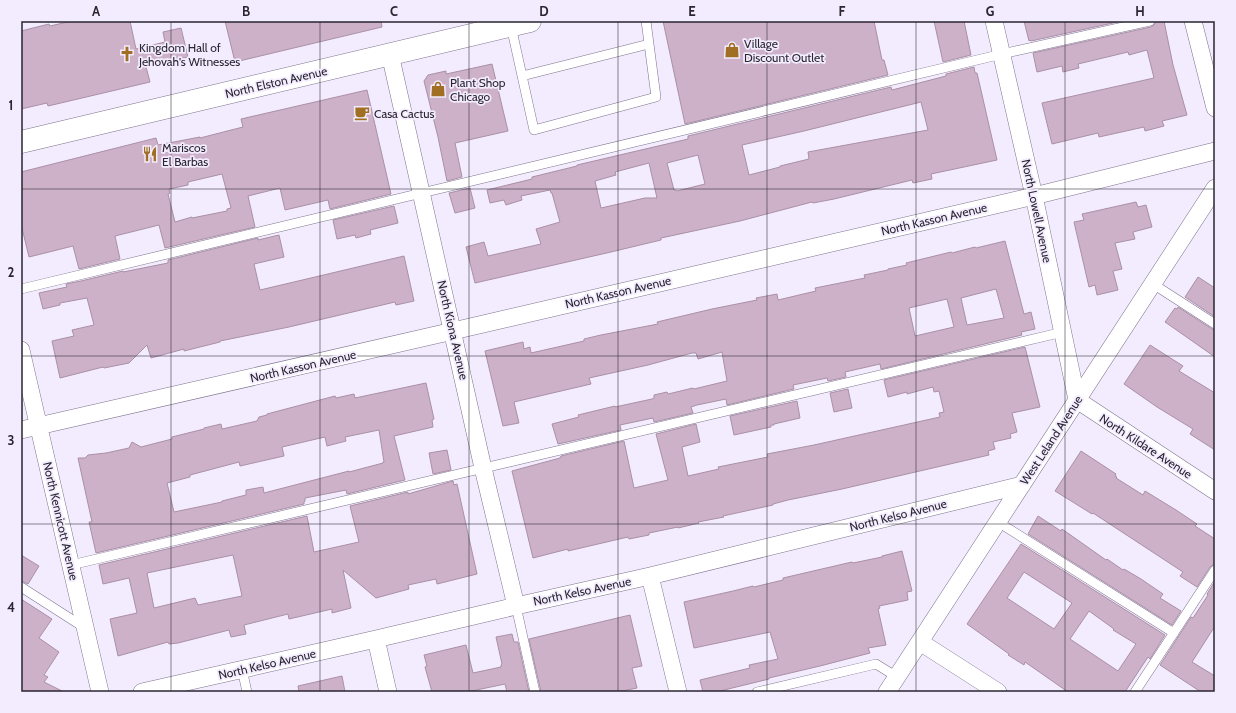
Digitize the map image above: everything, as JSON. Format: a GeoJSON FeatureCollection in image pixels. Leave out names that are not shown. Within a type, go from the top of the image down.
{"type":"FeatureCollection","features":[{"type":"Feature","properties":{"kind":"main road","name":"North Elston Avenue"},"geometry":{"type":"LineString","coordinates":[[21,142],[521,23]]}},
{"type":"Feature","properties":{"kind":"street","name":"North Lowell Avenue"},"geometry":{"type":"LineString","coordinates":[[994,21],[1034,196],[1077,400]]}},
{"type":"Feature","properties":{"kind":"street"},"geometry":{"type":"LineString","coordinates":[[1193,21],[1215,108]]}},
{"type":"Feature","properties":{"kind":"street","name":"North Kiona Avenue"},"geometry":{"type":"LineString","coordinates":[[390,54],[483,468],[516,606]]}},
{"type":"Feature","properties":{"kind":"street","name":"North Kasson Avenue"},"geometry":{"type":"LineString","coordinates":[[21,430],[1034,196],[1215,151]]}},
{"type":"Feature","properties":{"kind":"street","name":"West Leland Avenue"},"geometry":{"type":"LineString","coordinates":[[888,692],[1215,188]]}},
{"type":"Feature","properties":{"kind":"street","name":"North Kennicott Avenue"},"geometry":{"type":"LineString","coordinates":[[21,350],[100,692]]}},
{"type":"Feature","properties":{"kind":"street","name":"North Kildare Avenue"},"geometry":{"type":"LineString","coordinates":[[1077,400],[1215,491]]}},
{"type":"Feature","properties":{"kind":"street","name":"North Kelso Avenue"},"geometry":{"type":"LineString","coordinates":[[142,692],[376,640],[516,606],[650,576],[1022,485]]}},
{"type":"Feature","properties":{"kind":"street"},"geometry":{"type":"LineString","coordinates":[[650,576],[678,692]]}},
{"type":"Feature","properties":{"kind":"street"},"geometry":{"type":"LineString","coordinates":[[376,640],[388,692]]}},
{"type":"Feature","properties":{"kind":"street"},"geometry":{"type":"LineString","coordinates":[[920,642],[998,692]]}},
{"type":"Feature","properties":{"kind":"lane"},"geometry":{"type":"LineString","coordinates":[[521,23],[522,76],[534,130],[656,97],[646,21]]}},
{"type":"Feature","properties":{"kind":"lane"},"geometry":{"type":"LineString","coordinates":[[21,289],[1002,54],[1150,21]]}},
{"type":"Feature","properties":{"kind":"lane"},"geometry":{"type":"LineString","coordinates":[[522,76],[649,44]]}},
{"type":"Feature","properties":{"kind":"lane"},"geometry":{"type":"LineString","coordinates":[[1152,284],[1215,324]]}},
{"type":"Feature","properties":{"kind":"lane"},"geometry":{"type":"LineString","coordinates":[[71,565],[1063,332]]}},
{"type":"Feature","properties":{"kind":"lane"},"geometry":{"type":"LineString","coordinates":[[998,522],[1174,633]]}},
{"type":"Feature","properties":{"kind":"lane"},"geometry":{"type":"LineString","coordinates":[[1135,692],[1215,570]]}},
{"type":"Feature","properties":{"kind":"lane"},"geometry":{"type":"LineString","coordinates":[[21,587],[85,628]]}},
{"type":"Feature","properties":{"kind":"lane"},"geometry":{"type":"LineString","coordinates":[[516,606],[535,692]]}},
{"type":"Feature","properties":{"kind":"lane"},"geometry":{"type":"LineString","coordinates":[[757,692],[876,664],[897,677]]}},
{"type":"Feature","properties":{"kind":"lane"},"geometry":{"type":"LineString","coordinates":[[242,669],[247,692]]}},
{"type":"Feature","properties":{"kind":"building"},"geometry":{"type":"Polygon","coordinates":[[[72,21],[130,21],[136,49],[165,42],[163,32],[181,28],[188,57],[146,67],[150,82],[48,106],[47,103],[21,109],[21,31],[49,24],[50,26],[72,21]]]}},
{"type":"Feature","properties":{"kind":"building"},"geometry":{"type":"Polygon","coordinates":[[[225,21],[381,21],[382,27],[235,62],[225,21]]]}},
{"type":"Feature","properties":{"kind":"building"},"geometry":{"type":"Polygon","coordinates":[[[663,21],[874,21],[882,60],[884,60],[888,75],[685,124],[663,21]]]}},
{"type":"Feature","properties":{"kind":"building"},"geometry":{"type":"Polygon","coordinates":[[[934,21],[964,21],[971,55],[943,62],[934,21]]]}},
{"type":"Feature","properties":{"kind":"building"},"geometry":{"type":"Polygon","coordinates":[[[1024,21],[1122,21],[1029,41],[1024,21]]]}},
{"type":"Feature","properties":{"kind":"building"},"geometry":{"type":"Polygon","coordinates":[[[1156,21],[1164,21],[1173,65],[1187,115],[1162,121],[1164,126],[1145,131],[1144,127],[1099,137],[1098,133],[1052,144],[1042,103],[1154,78],[1147,50],[1129,55],[1128,52],[1078,64],[1079,68],[1063,72],[1062,66],[1037,72],[1033,53],[1151,27],[1156,21]]]}},
{"type":"Feature","properties":{"kind":"building"},"geometry":{"type":"Polygon","coordinates":[[[492,64],[508,131],[455,143],[462,177],[447,181],[424,81],[428,75],[446,71],[446,74],[492,64]]]}},
{"type":"Feature","properties":{"kind":"building"},"geometry":{"type":"Polygon","coordinates":[[[974,67],[975,73],[977,73],[997,160],[931,174],[932,179],[913,183],[912,180],[834,199],[812,202],[740,221],[661,238],[661,240],[475,283],[466,247],[484,242],[488,256],[541,244],[536,229],[560,222],[550,190],[521,196],[522,200],[506,205],[504,200],[490,203],[487,190],[532,179],[532,177],[577,165],[688,139],[688,136],[891,87],[892,90],[946,76],[946,74],[974,67]],[[921,102],[742,145],[749,175],[809,159],[808,152],[928,130],[921,102]],[[698,155],[667,163],[674,190],[677,191],[705,184],[698,155]],[[649,163],[615,172],[616,175],[595,181],[601,208],[645,198],[657,198],[649,163]]]}},
{"type":"Feature","properties":{"kind":"building"},"geometry":{"type":"Polygon","coordinates":[[[367,90],[391,194],[330,209],[328,200],[285,210],[280,188],[248,196],[255,227],[165,248],[159,225],[115,236],[120,259],[79,269],[73,246],[29,257],[21,224],[21,172],[156,138],[158,145],[200,138],[243,127],[241,119],[367,90]],[[222,174],[188,182],[188,185],[169,189],[170,193],[168,194],[175,222],[192,217],[227,211],[227,209],[231,208],[222,174]]]}},
{"type":"Feature","properties":{"kind":"building"},"geometry":{"type":"Polygon","coordinates":[[[470,188],[475,208],[455,213],[449,193],[470,188]]]}},
{"type":"Feature","properties":{"kind":"building"},"geometry":{"type":"Polygon","coordinates":[[[1136,202],[1138,207],[1146,205],[1152,227],[1133,232],[1135,239],[1115,243],[1122,269],[1113,271],[1118,290],[1097,295],[1095,285],[1089,287],[1074,222],[1084,220],[1082,214],[1136,202]]]}},
{"type":"Feature","properties":{"kind":"building"},"geometry":{"type":"Polygon","coordinates":[[[394,206],[398,223],[370,230],[371,234],[356,238],[355,235],[337,239],[333,220],[394,206]]]}},
{"type":"Feature","properties":{"kind":"building"},"geometry":{"type":"Polygon","coordinates":[[[279,235],[284,257],[254,264],[260,290],[404,256],[414,301],[396,305],[395,302],[289,327],[220,341],[184,351],[184,349],[151,358],[147,345],[129,363],[103,367],[60,378],[52,341],[74,336],[72,330],[94,325],[87,298],[60,303],[60,305],[43,309],[39,293],[67,287],[66,284],[123,271],[168,263],[168,260],[258,238],[258,240],[279,235]]]}},
{"type":"Feature","properties":{"kind":"building"},"geometry":{"type":"Polygon","coordinates":[[[1005,241],[1024,314],[1031,312],[1035,329],[1021,332],[1022,335],[881,369],[880,364],[845,372],[846,377],[828,381],[827,378],[793,385],[794,389],[727,405],[726,399],[697,405],[691,407],[693,413],[654,422],[653,418],[620,425],[621,430],[558,444],[552,424],[579,417],[578,415],[652,399],[654,398],[654,395],[667,392],[668,394],[727,381],[722,352],[698,359],[696,353],[692,353],[648,365],[589,378],[591,384],[514,402],[519,423],[503,426],[485,351],[523,342],[524,349],[530,347],[531,353],[584,341],[584,339],[601,335],[658,324],[657,322],[757,300],[756,298],[777,294],[778,300],[816,291],[815,288],[865,278],[864,275],[907,265],[906,263],[951,252],[1005,241]],[[996,289],[961,298],[967,325],[1004,318],[996,289]],[[947,299],[909,308],[915,336],[954,327],[947,299]]]}},
{"type":"Feature","properties":{"kind":"building"},"geometry":{"type":"Polygon","coordinates":[[[1198,277],[1215,288],[1215,317],[1185,297],[1198,277]]]}},
{"type":"Feature","properties":{"kind":"building"},"geometry":{"type":"Polygon","coordinates":[[[1178,307],[1215,330],[1215,357],[1165,322],[1175,308],[1177,309],[1178,307]]]}},
{"type":"Feature","properties":{"kind":"building"},"geometry":{"type":"Polygon","coordinates":[[[1150,345],[1183,366],[1179,371],[1215,393],[1215,450],[1190,434],[1193,429],[1157,407],[1124,384],[1150,345]]]}},
{"type":"Feature","properties":{"kind":"building"},"geometry":{"type":"Polygon","coordinates":[[[1025,347],[1040,407],[1012,413],[1017,432],[1010,434],[1011,438],[993,442],[995,449],[988,451],[989,455],[788,500],[678,528],[649,533],[649,535],[629,539],[628,537],[568,551],[568,549],[533,558],[512,471],[560,458],[561,456],[624,441],[634,488],[668,480],[656,434],[696,424],[700,442],[682,447],[688,476],[719,469],[718,467],[768,457],[767,454],[940,417],[939,413],[944,412],[939,391],[934,392],[933,387],[888,397],[884,380],[1025,347]]]}},
{"type":"Feature","properties":{"kind":"building"},"geometry":{"type":"Polygon","coordinates":[[[426,383],[434,419],[432,420],[433,427],[394,436],[405,480],[347,494],[346,490],[305,498],[304,504],[96,553],[89,522],[92,522],[78,458],[85,458],[88,455],[129,448],[132,442],[141,447],[221,424],[222,429],[257,421],[259,417],[267,414],[335,396],[336,398],[354,394],[355,398],[426,383]],[[379,430],[345,437],[346,441],[327,446],[325,437],[282,447],[284,456],[240,466],[239,462],[190,475],[190,477],[167,483],[174,512],[222,502],[246,495],[246,490],[263,487],[264,493],[384,462],[379,430]]]}},
{"type":"Feature","properties":{"kind":"building"},"geometry":{"type":"Polygon","coordinates":[[[848,389],[852,408],[834,412],[830,393],[848,389]]]}},
{"type":"Feature","properties":{"kind":"building"},"geometry":{"type":"Polygon","coordinates":[[[797,401],[800,418],[774,424],[771,425],[771,427],[734,435],[730,416],[797,401]]]}},
{"type":"Feature","properties":{"kind":"building"},"geometry":{"type":"Polygon","coordinates":[[[447,450],[451,470],[433,474],[429,453],[447,450]]]}},
{"type":"Feature","properties":{"kind":"building"},"geometry":{"type":"Polygon","coordinates":[[[1081,451],[1116,474],[1116,478],[1143,495],[1145,491],[1176,510],[1197,524],[1195,526],[1215,539],[1215,564],[1210,567],[1197,587],[1180,576],[1183,572],[1093,513],[1092,514],[1055,491],[1081,451]]]}},
{"type":"Feature","properties":{"kind":"building"},"geometry":{"type":"Polygon","coordinates":[[[453,481],[454,485],[457,484],[477,574],[437,584],[436,579],[408,585],[409,589],[376,598],[343,570],[351,608],[332,613],[332,609],[289,619],[288,614],[244,625],[246,634],[231,637],[229,630],[178,643],[169,644],[168,642],[118,656],[110,619],[137,613],[129,578],[103,584],[99,565],[307,516],[314,552],[359,542],[350,506],[408,492],[408,494],[453,481]],[[233,555],[147,573],[154,608],[195,598],[198,605],[242,596],[233,555]]]}},
{"type":"Feature","properties":{"kind":"building"},"geometry":{"type":"Polygon","coordinates":[[[1038,516],[1061,531],[1062,529],[1106,560],[1107,559],[1123,570],[1124,569],[1141,579],[1163,594],[1160,598],[1181,611],[1172,625],[1028,534],[1038,516]]]}},
{"type":"Feature","properties":{"kind":"building"},"geometry":{"type":"Polygon","coordinates":[[[1021,544],[1165,635],[1150,659],[1148,657],[1125,692],[1068,692],[1025,662],[1024,665],[1008,655],[1009,654],[967,624],[1021,544]],[[1024,572],[1007,598],[1054,629],[1072,603],[1024,572]],[[1089,611],[1070,639],[1118,671],[1136,644],[1113,630],[1114,629],[1089,611]]]}},
{"type":"Feature","properties":{"kind":"building"},"geometry":{"type":"Polygon","coordinates":[[[902,551],[912,591],[907,592],[908,600],[879,606],[880,608],[878,609],[886,645],[868,648],[870,653],[820,666],[716,692],[703,692],[700,680],[750,668],[749,665],[778,659],[770,632],[694,648],[684,602],[754,587],[783,580],[783,578],[852,562],[882,557],[902,551]]]}},
{"type":"Feature","properties":{"kind":"building"},"geometry":{"type":"Polygon","coordinates":[[[21,555],[39,566],[28,584],[21,581],[21,555]]]}},
{"type":"Feature","properties":{"kind":"building"},"geometry":{"type":"Polygon","coordinates":[[[1215,581],[1215,626],[1192,662],[1215,676],[1215,692],[1201,692],[1160,665],[1191,617],[1193,618],[1215,581]]]}},
{"type":"Feature","properties":{"kind":"building"},"geometry":{"type":"Polygon","coordinates":[[[21,599],[52,619],[39,638],[59,652],[44,675],[48,677],[44,682],[64,692],[21,692],[21,599]]]}},
{"type":"Feature","properties":{"kind":"building"},"geometry":{"type":"Polygon","coordinates":[[[630,615],[642,666],[632,668],[637,688],[617,692],[541,692],[529,639],[630,615]]]}},
{"type":"Feature","properties":{"kind":"building"},"geometry":{"type":"Polygon","coordinates":[[[512,634],[514,642],[518,642],[529,692],[507,692],[505,684],[467,692],[432,692],[425,667],[427,666],[424,655],[466,645],[473,673],[501,667],[502,664],[496,637],[512,634]]]}},
{"type":"Feature","properties":{"kind":"building"},"geometry":{"type":"Polygon","coordinates":[[[342,676],[345,692],[299,692],[298,686],[342,676]]]}},
{"type":"Feature","properties":{"kind":"place","name":"Village Discount Outlet"},"geometry":{"type":"Point","coordinates":[732,50]}},
{"type":"Feature","properties":{"kind":"place","name":"Kingdom Hall of Jehovah's Witnesses"},"geometry":{"type":"Point","coordinates":[127,54]}},
{"type":"Feature","properties":{"kind":"place","name":"Plant Shop Chicago"},"geometry":{"type":"Point","coordinates":[438,89]}},
{"type":"Feature","properties":{"kind":"place","name":"Casa Cactus"},"geometry":{"type":"Point","coordinates":[362,113]}},
{"type":"Feature","properties":{"kind":"place","name":"Mariscos El Barbas"},"geometry":{"type":"Point","coordinates":[150,154]}}]}
